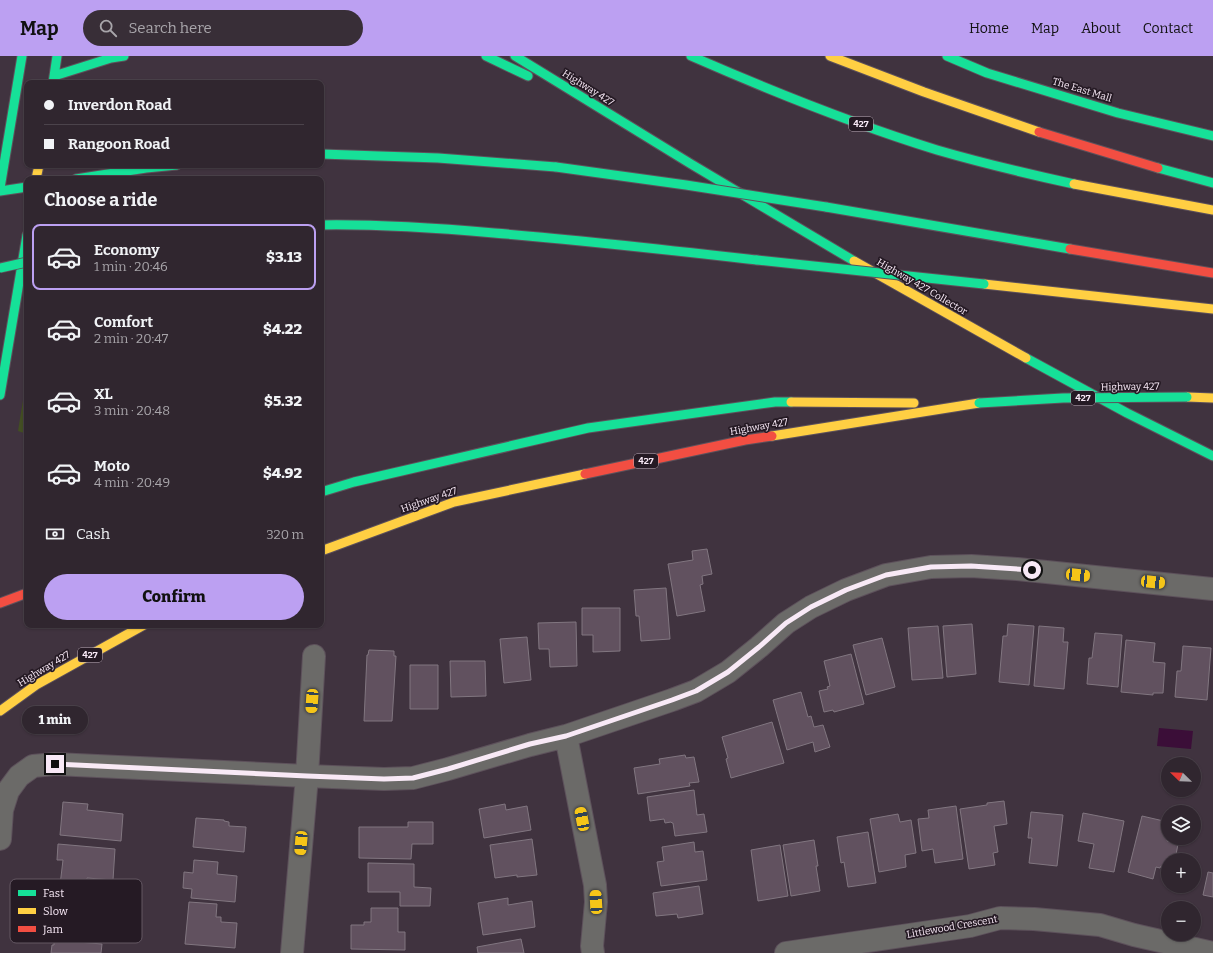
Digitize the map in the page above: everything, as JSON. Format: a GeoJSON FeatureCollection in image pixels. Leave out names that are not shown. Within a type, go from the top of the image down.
{"type":"FeatureCollection","features":[{"type":"Feature","properties":{"kind":"main road"},"geometry":{"type":"LineString","coordinates":[[0,188],[22,56]]}},
{"type":"Feature","properties":{"kind":"main road"},"geometry":{"type":"LineString","coordinates":[[53,80],[57,56]]}},
{"type":"Feature","properties":{"kind":"main road"},"geometry":{"type":"LineString","coordinates":[[53,80],[110,58],[124,56]]}},
{"type":"Feature","properties":{"kind":"main road"},"geometry":{"type":"LineString","coordinates":[[486,56],[628,125]]}},
{"type":"Feature","properties":{"kind":"main road","name":"Highway 427"},"geometry":{"type":"LineString","coordinates":[[515,56],[628,125]]}},
{"type":"Feature","properties":{"kind":"main road","name":"427"},"geometry":{"type":"LineString","coordinates":[[691,56],[823,110],[902,139],[948,153],[1087,187],[1213,210]]}},
{"type":"Feature","properties":{"kind":"main road"},"geometry":{"type":"LineString","coordinates":[[830,56],[902,84],[1050,136],[1213,183]]}},
{"type":"Feature","properties":{"kind":"main road","name":"The East Mall"},"geometry":{"type":"LineString","coordinates":[[947,56],[987,73],[1118,113],[1213,136]]}},
{"type":"Feature","properties":{"kind":"main road","name":"Highway 427 Collector"},"geometry":{"type":"LineString","coordinates":[[628,125],[740,194],[869,270],[1126,412],[1213,456]]}},
{"type":"Feature","properties":{"kind":"main road"},"geometry":{"type":"LineString","coordinates":[[324,154],[439,157],[556,167],[740,194],[1213,273]]}},
{"type":"Feature","properties":{"kind":"main road"},"geometry":{"type":"LineString","coordinates":[[94,176],[154,168]]}},
{"type":"Feature","properties":{"kind":"main road"},"geometry":{"type":"LineString","coordinates":[[0,191],[24,187]]}},
{"type":"Feature","properties":{"kind":"main road"},"geometry":{"type":"LineString","coordinates":[[324,225],[381,225],[580,240],[1213,309]]}},
{"type":"Feature","properties":{"kind":"main road"},"geometry":{"type":"LineString","coordinates":[[0,395],[24,253]]}},
{"type":"Feature","properties":{"kind":"main road"},"geometry":{"type":"LineString","coordinates":[[0,268],[24,263]]}},
{"type":"Feature","properties":{"kind":"main road","name":"Highway 427"},"geometry":{"type":"LineString","coordinates":[[324,550],[454,502],[745,440],[979,403],[1063,398],[1213,398]]}},
{"type":"Feature","properties":{"kind":"main road"},"geometry":{"type":"LineString","coordinates":[[324,491],[354,482],[588,428],[767,403],[979,403]]}},
{"type":"Feature","properties":{"kind":"main road"},"geometry":{"type":"LineString","coordinates":[[0,603],[24,593]]}},
{"type":"Feature","properties":{"kind":"main road","name":"Highway 427"},"geometry":{"type":"LineString","coordinates":[[0,711],[36,685],[139,628]]}},
{"type":"Feature","properties":{"kind":"street"},"geometry":{"type":"LineString","coordinates":[[0,838],[2,810],[8,791],[20,776],[33,766],[55,764],[307,776],[384,779],[413,778],[530,744],[566,736],[696,691],[728,672],[786,623],[811,607],[846,590],[886,575],[931,567],[971,566],[1213,588]]}},
{"type":"Feature","properties":{"kind":"street"},"geometry":{"type":"LineString","coordinates":[[292,953],[307,776],[314,656]]}},
{"type":"Feature","properties":{"kind":"street"},"geometry":{"type":"LineString","coordinates":[[566,736],[595,885],[596,902],[592,946],[593,953]]}},
{"type":"Feature","properties":{"kind":"street","name":"Littlewood Crescent"},"geometry":{"type":"LineString","coordinates":[[786,953],[970,926],[1000,918],[1034,919],[1100,925],[1134,935],[1213,953]]}},
{"type":"Feature","properties":{"kind":"green space"},"geometry":{"type":"Polygon","coordinates":[[[24,394],[24,433],[18,431],[24,394]]]}},
{"type":"Feature","properties":{"kind":"shaded area"},"geometry":{"type":"Polygon","coordinates":[[[1159,728],[1193,731],[1191,749],[1157,746],[1159,728]]]}},
{"type":"Feature","properties":{"kind":"building"},"geometry":{"type":"Polygon","coordinates":[[[707,549],[712,574],[702,576],[703,584],[700,585],[705,611],[677,616],[668,564],[693,560],[692,551],[707,549]]]}},
{"type":"Feature","properties":{"kind":"building"},"geometry":{"type":"Polygon","coordinates":[[[666,588],[670,639],[641,641],[639,616],[636,616],[634,590],[666,588]]]}},
{"type":"Feature","properties":{"kind":"building"},"geometry":{"type":"Polygon","coordinates":[[[582,608],[620,608],[620,651],[593,652],[593,635],[582,635],[582,608]]]}},
{"type":"Feature","properties":{"kind":"building"},"geometry":{"type":"Polygon","coordinates":[[[576,622],[577,666],[550,667],[549,649],[539,649],[538,623],[576,622]]]}},
{"type":"Feature","properties":{"kind":"building"},"geometry":{"type":"Polygon","coordinates":[[[972,624],[976,674],[947,677],[943,626],[972,624]]]}},
{"type":"Feature","properties":{"kind":"building"},"geometry":{"type":"Polygon","coordinates":[[[1008,624],[1034,626],[1029,685],[999,682],[1003,636],[1007,636],[1008,624]]]}},
{"type":"Feature","properties":{"kind":"building"},"geometry":{"type":"Polygon","coordinates":[[[938,626],[943,678],[912,680],[908,628],[938,626]]]}},
{"type":"Feature","properties":{"kind":"building"},"geometry":{"type":"Polygon","coordinates":[[[1039,626],[1064,628],[1063,642],[1068,642],[1064,689],[1034,686],[1039,626]]]}},
{"type":"Feature","properties":{"kind":"building"},"geometry":{"type":"Polygon","coordinates":[[[1095,633],[1122,635],[1118,687],[1087,684],[1089,658],[1092,658],[1095,633]]]}},
{"type":"Feature","properties":{"kind":"building"},"geometry":{"type":"Polygon","coordinates":[[[527,637],[531,680],[504,683],[500,639],[527,637]]]}},
{"type":"Feature","properties":{"kind":"building"},"geometry":{"type":"Polygon","coordinates":[[[882,638],[895,687],[866,695],[853,645],[882,638]]]}},
{"type":"Feature","properties":{"kind":"building"},"geometry":{"type":"Polygon","coordinates":[[[1126,640],[1155,643],[1153,662],[1165,663],[1163,693],[1153,693],[1153,695],[1121,692],[1126,640]]]}},
{"type":"Feature","properties":{"kind":"building"},"geometry":{"type":"Polygon","coordinates":[[[1183,646],[1211,648],[1207,700],[1175,697],[1177,671],[1181,671],[1183,646]]]}},
{"type":"Feature","properties":{"kind":"building"},"geometry":{"type":"Polygon","coordinates":[[[369,650],[394,651],[394,656],[396,656],[392,721],[364,721],[367,655],[369,650]]]}},
{"type":"Feature","properties":{"kind":"building"},"geometry":{"type":"Polygon","coordinates":[[[851,654],[864,704],[834,712],[833,710],[824,712],[819,691],[828,689],[827,687],[830,686],[824,661],[851,654]]]}},
{"type":"Feature","properties":{"kind":"building"},"geometry":{"type":"Polygon","coordinates":[[[450,661],[485,661],[486,696],[451,697],[450,661]]]}},
{"type":"Feature","properties":{"kind":"building"},"geometry":{"type":"Polygon","coordinates":[[[410,665],[438,665],[438,709],[410,709],[410,665]]]}},
{"type":"Feature","properties":{"kind":"building"},"geometry":{"type":"Polygon","coordinates":[[[801,692],[808,717],[811,716],[814,727],[823,725],[830,747],[815,752],[813,742],[787,750],[773,700],[801,692]]]}},
{"type":"Feature","properties":{"kind":"building"},"geometry":{"type":"Polygon","coordinates":[[[772,722],[784,763],[731,778],[726,759],[728,758],[722,737],[772,722]]]}},
{"type":"Feature","properties":{"kind":"building"},"geometry":{"type":"Polygon","coordinates":[[[685,755],[686,758],[694,757],[699,782],[689,783],[690,786],[638,794],[634,768],[660,764],[659,759],[685,755]]]}},
{"type":"Feature","properties":{"kind":"building"},"geometry":{"type":"Polygon","coordinates":[[[694,790],[697,815],[704,814],[707,832],[675,836],[673,823],[665,823],[664,819],[650,821],[647,797],[694,790]]]}},
{"type":"Feature","properties":{"kind":"building"},"geometry":{"type":"Polygon","coordinates":[[[1004,801],[1007,824],[994,826],[998,852],[993,853],[995,865],[969,869],[960,809],[1004,801]]]}},
{"type":"Feature","properties":{"kind":"building"},"geometry":{"type":"Polygon","coordinates":[[[63,802],[88,804],[87,810],[123,814],[121,841],[60,835],[63,802]]]}},
{"type":"Feature","properties":{"kind":"building"},"geometry":{"type":"Polygon","coordinates":[[[505,804],[506,810],[527,806],[531,830],[484,838],[479,809],[505,804]]]}},
{"type":"Feature","properties":{"kind":"building"},"geometry":{"type":"Polygon","coordinates":[[[956,806],[963,859],[935,863],[933,849],[922,851],[918,819],[929,818],[928,810],[956,806]]]}},
{"type":"Feature","properties":{"kind":"building"},"geometry":{"type":"Polygon","coordinates":[[[1031,812],[1063,815],[1057,866],[1029,863],[1032,838],[1028,838],[1031,812]]]}},
{"type":"Feature","properties":{"kind":"building"},"geometry":{"type":"Polygon","coordinates":[[[1083,813],[1124,821],[1114,872],[1089,868],[1094,844],[1078,841],[1083,813]]]}},
{"type":"Feature","properties":{"kind":"building"},"geometry":{"type":"Polygon","coordinates":[[[898,814],[900,822],[911,820],[916,853],[905,855],[906,867],[879,872],[870,819],[898,814]]]}},
{"type":"Feature","properties":{"kind":"building"},"geometry":{"type":"Polygon","coordinates":[[[1142,816],[1161,820],[1161,845],[1178,845],[1176,853],[1161,853],[1161,866],[1160,868],[1156,867],[1153,879],[1128,872],[1142,816]]]}},
{"type":"Feature","properties":{"kind":"building"},"geometry":{"type":"Polygon","coordinates":[[[196,818],[224,820],[229,822],[229,826],[246,827],[244,852],[193,847],[196,818]]]}},
{"type":"Feature","properties":{"kind":"building"},"geometry":{"type":"Polygon","coordinates":[[[408,822],[433,822],[433,844],[412,844],[411,859],[359,858],[359,827],[408,827],[408,822]]]}},
{"type":"Feature","properties":{"kind":"building"},"geometry":{"type":"Polygon","coordinates":[[[868,832],[876,883],[848,887],[844,862],[841,863],[837,837],[868,832]]]}},
{"type":"Feature","properties":{"kind":"building"},"geometry":{"type":"Polygon","coordinates":[[[532,839],[537,875],[517,877],[517,875],[495,878],[490,845],[532,839]]]}},
{"type":"Feature","properties":{"kind":"building"},"geometry":{"type":"Polygon","coordinates":[[[814,840],[820,891],[791,896],[783,845],[814,840]]]}},
{"type":"Feature","properties":{"kind":"building"},"geometry":{"type":"Polygon","coordinates":[[[694,842],[695,852],[703,851],[707,880],[661,886],[657,862],[664,861],[662,847],[694,842]]]}},
{"type":"Feature","properties":{"kind":"building"},"geometry":{"type":"Polygon","coordinates":[[[58,844],[115,849],[113,879],[61,879],[63,860],[57,860],[58,844]]]}},
{"type":"Feature","properties":{"kind":"building"},"geometry":{"type":"Polygon","coordinates":[[[780,845],[788,896],[758,901],[751,850],[780,845]]]}},
{"type":"Feature","properties":{"kind":"building"},"geometry":{"type":"Polygon","coordinates":[[[194,860],[218,862],[217,874],[237,876],[235,902],[191,898],[192,889],[183,888],[184,872],[193,873],[194,860]]]}},
{"type":"Feature","properties":{"kind":"building"},"geometry":{"type":"Polygon","coordinates":[[[368,863],[414,864],[414,887],[431,888],[430,906],[400,906],[400,892],[368,892],[368,863]]]}},
{"type":"Feature","properties":{"kind":"building"},"geometry":{"type":"Polygon","coordinates":[[[1208,872],[1213,873],[1213,897],[1203,895],[1208,872]]]}},
{"type":"Feature","properties":{"kind":"building"},"geometry":{"type":"Polygon","coordinates":[[[699,886],[703,914],[678,918],[677,914],[656,916],[653,893],[699,886]]]}},
{"type":"Feature","properties":{"kind":"building"},"geometry":{"type":"Polygon","coordinates":[[[508,898],[508,905],[532,901],[535,927],[483,935],[478,903],[508,898]]]}},
{"type":"Feature","properties":{"kind":"building"},"geometry":{"type":"Polygon","coordinates":[[[189,902],[217,904],[216,917],[221,917],[221,922],[237,923],[235,948],[185,944],[189,902]]]}},
{"type":"Feature","properties":{"kind":"building"},"geometry":{"type":"Polygon","coordinates":[[[371,908],[398,908],[398,932],[405,932],[405,950],[351,949],[351,925],[364,925],[364,922],[371,922],[371,908]]]}},
{"type":"Feature","properties":{"kind":"building"},"geometry":{"type":"Polygon","coordinates":[[[521,939],[524,953],[478,953],[477,947],[521,939]]]}},
{"type":"Feature","properties":{"kind":"building"},"geometry":{"type":"Polygon","coordinates":[[[54,943],[102,944],[101,953],[51,953],[52,945],[54,945],[54,943]]]}},
{"type":"Feature","properties":{"kind":"traffic: fast"},"geometry":{"type":"LineString","coordinates":[[0,188],[22,56]]}},
{"type":"Feature","properties":{"kind":"traffic: fast"},"geometry":{"type":"LineString","coordinates":[[53,80],[57,56]]}},
{"type":"Feature","properties":{"kind":"traffic: fast"},"geometry":{"type":"LineString","coordinates":[[54,76],[111,58],[124,56]]}},
{"type":"Feature","properties":{"kind":"traffic: fast"},"geometry":{"type":"LineString","coordinates":[[486,56],[528,76]]}},
{"type":"Feature","properties":{"kind":"traffic: fast"},"geometry":{"type":"LineString","coordinates":[[515,56],[691,164],[854,261]]}},
{"type":"Feature","properties":{"kind":"traffic: fast"},"geometry":{"type":"LineString","coordinates":[[691,56],[812,106],[906,140],[971,159],[1074,184]]}},
{"type":"Feature","properties":{"kind":"traffic: fast"},"geometry":{"type":"LineString","coordinates":[[947,56],[987,73],[1118,113],[1213,136]]}},
{"type":"Feature","properties":{"kind":"traffic: fast"},"geometry":{"type":"LineString","coordinates":[[324,154],[438,158],[556,167]]}},
{"type":"Feature","properties":{"kind":"traffic: fast"},"geometry":{"type":"LineString","coordinates":[[556,167],[686,185],[826,207]]}},
{"type":"Feature","properties":{"kind":"traffic: fast"},"geometry":{"type":"LineString","coordinates":[[95,176],[146,168]]}},
{"type":"Feature","properties":{"kind":"traffic: fast"},"geometry":{"type":"LineString","coordinates":[[1158,168],[1213,183]]}},
{"type":"Feature","properties":{"kind":"traffic: fast"},"geometry":{"type":"LineString","coordinates":[[0,191],[24,187]]}},
{"type":"Feature","properties":{"kind":"traffic: fast"},"geometry":{"type":"LineString","coordinates":[[826,207],[1070,249]]}},
{"type":"Feature","properties":{"kind":"traffic: fast"},"geometry":{"type":"LineString","coordinates":[[324,225],[386,226],[472,231],[593,242],[757,260]]}},
{"type":"Feature","properties":{"kind":"traffic: fast"},"geometry":{"type":"LineString","coordinates":[[0,395],[24,253]]}},
{"type":"Feature","properties":{"kind":"traffic: fast"},"geometry":{"type":"LineString","coordinates":[[757,260],[984,284]]}},
{"type":"Feature","properties":{"kind":"traffic: fast"},"geometry":{"type":"LineString","coordinates":[[0,268],[24,263]]}},
{"type":"Feature","properties":{"kind":"traffic: fast"},"geometry":{"type":"LineString","coordinates":[[1026,358],[1127,413],[1213,456]]}},
{"type":"Feature","properties":{"kind":"traffic: fast"},"geometry":{"type":"LineString","coordinates":[[979,403],[1063,398],[1187,397]]}},
{"type":"Feature","properties":{"kind":"traffic: fast"},"geometry":{"type":"LineString","coordinates":[[324,491],[354,482],[588,428],[775,402],[791,402]]}},
{"type":"Feature","properties":{"kind":"traffic: slow"},"geometry":{"type":"LineString","coordinates":[[830,56],[924,92],[1039,132]]}},
{"type":"Feature","properties":{"kind":"traffic: slow"},"geometry":{"type":"LineString","coordinates":[[37,176],[38,168]]}},
{"type":"Feature","properties":{"kind":"traffic: slow"},"geometry":{"type":"LineString","coordinates":[[1074,184],[1213,210]]}},
{"type":"Feature","properties":{"kind":"traffic: slow"},"geometry":{"type":"LineString","coordinates":[[854,261],[1026,358]]}},
{"type":"Feature","properties":{"kind":"traffic: slow"},"geometry":{"type":"LineString","coordinates":[[984,284],[1213,309]]}},
{"type":"Feature","properties":{"kind":"traffic: slow"},"geometry":{"type":"LineString","coordinates":[[1187,397],[1213,398]]}},
{"type":"Feature","properties":{"kind":"traffic: slow"},"geometry":{"type":"LineString","coordinates":[[791,402],[914,403]]}},
{"type":"Feature","properties":{"kind":"traffic: slow"},"geometry":{"type":"LineString","coordinates":[[772,436],[979,403]]}},
{"type":"Feature","properties":{"kind":"traffic: slow"},"geometry":{"type":"LineString","coordinates":[[324,550],[454,502],[585,474]]}},
{"type":"Feature","properties":{"kind":"traffic: slow"},"geometry":{"type":"LineString","coordinates":[[0,711],[36,685],[139,628]]}},
{"type":"Feature","properties":{"kind":"traffic: jam"},"geometry":{"type":"LineString","coordinates":[[1039,132],[1158,168]]}},
{"type":"Feature","properties":{"kind":"traffic: jam"},"geometry":{"type":"LineString","coordinates":[[1070,249],[1213,273]]}},
{"type":"Feature","properties":{"kind":"traffic: jam"},"geometry":{"type":"LineString","coordinates":[[585,474],[745,440],[772,436]]}},
{"type":"Feature","properties":{"kind":"traffic: jam"},"geometry":{"type":"LineString","coordinates":[[0,603],[24,594]]}},
{"type":"Feature","properties":{"kind":"route"},"geometry":{"type":"LineString","coordinates":[[55,764],[307,776],[384,779],[413,778],[530,744],[566,736],[696,691],[728,672],[786,623],[811,607],[846,590],[886,575],[931,567],[971,566],[1032,570]]}}]}
